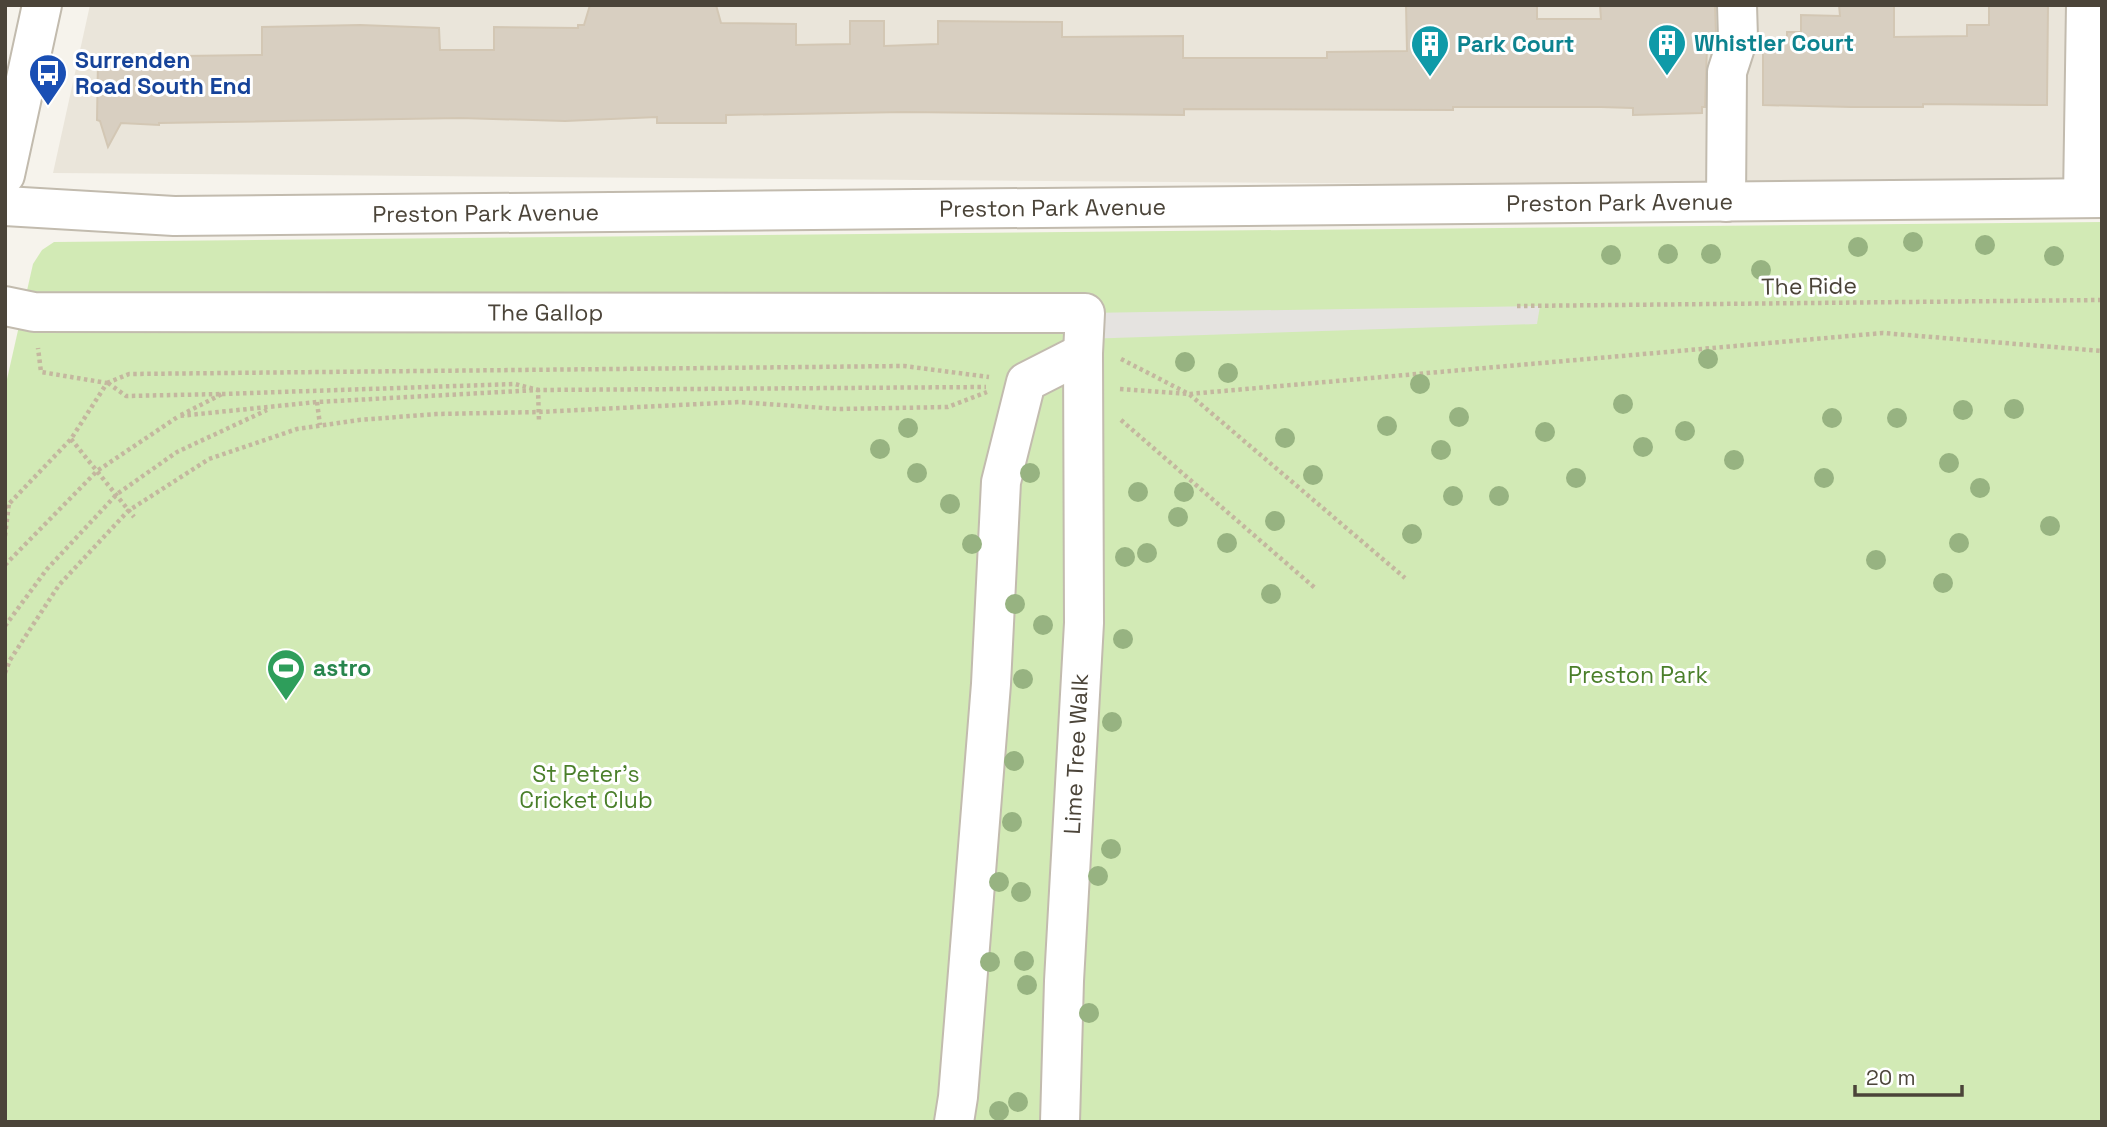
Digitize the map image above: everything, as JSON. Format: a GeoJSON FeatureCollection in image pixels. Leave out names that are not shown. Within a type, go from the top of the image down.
{"type":"FeatureCollection","features":[{"type":"Feature","properties":{"kind":"street"},"geometry":{"type":"LineString","coordinates":[[6,179],[16,77],[42,5]]}},
{"type":"Feature","properties":{"kind":"street"},"geometry":{"type":"LineString","coordinates":[[1726,202],[1727,72],[1738,38],[1737,5]]}},
{"type":"Feature","properties":{"kind":"street"},"geometry":{"type":"LineString","coordinates":[[2086,5],[2092,198]]}},
{"type":"Feature","properties":{"kind":"street","name":"Preston Park Avenue"},"geometry":{"type":"LineString","coordinates":[[6,179],[188,216],[2092,198]]}},
{"type":"Feature","properties":{"kind":"street","name":"The Gallop"},"geometry":{"type":"LineString","coordinates":[[20,309],[1084,348]]}},
{"type":"Feature","properties":{"kind":"street"},"geometry":{"type":"LineString","coordinates":[[954,1122],[958,1097],[984,684],[1001,482],[1026,382],[1084,348]]}},
{"type":"Feature","properties":{"kind":"street","name":"Lime Tree Walk"},"geometry":{"type":"LineString","coordinates":[[1060,1122],[1064,981],[1084,623],[1084,348]]}},
{"type":"Feature","properties":{"kind":"path","name":"The Ride"},"geometry":{"type":"LineString","coordinates":[[1517,306],[2102,300]]}},
{"type":"Feature","properties":{"kind":"path"},"geometry":{"type":"LineString","coordinates":[[20,309],[41,372],[107,383],[126,396],[515,384],[538,390]]}},
{"type":"Feature","properties":{"kind":"path"},"geometry":{"type":"LineString","coordinates":[[1084,348],[1189,394],[1883,332],[2102,351]]}},
{"type":"Feature","properties":{"kind":"path"},"geometry":{"type":"LineString","coordinates":[[1084,348],[1189,394],[1405,578]]}},
{"type":"Feature","properties":{"kind":"path"},"geometry":{"type":"LineString","coordinates":[[1084,348],[1315,588]]}},
{"type":"Feature","properties":{"kind":"path"},"geometry":{"type":"LineString","coordinates":[[5,508],[71,439],[107,383],[129,374],[904,366],[1026,382]]}},
{"type":"Feature","properties":{"kind":"path"},"geometry":{"type":"LineString","coordinates":[[5,673],[10,660],[59,585],[128,511],[209,459],[297,429],[436,414],[740,402],[838,409],[948,407],[997,388],[935,386],[538,390],[317,402],[179,416]]}},
{"type":"Feature","properties":{"kind":"path"},"geometry":{"type":"LineString","coordinates":[[538,390],[538,421]]}},
{"type":"Feature","properties":{"kind":"path"},"geometry":{"type":"LineString","coordinates":[[5,565],[97,471],[179,416],[222,394]]}},
{"type":"Feature","properties":{"kind":"path"},"geometry":{"type":"LineString","coordinates":[[317,402],[320,425]]}},
{"type":"Feature","properties":{"kind":"path"},"geometry":{"type":"LineString","coordinates":[[5,626],[47,569],[117,494],[177,452],[272,408]]}},
{"type":"Feature","properties":{"kind":"path"},"geometry":{"type":"LineString","coordinates":[[71,439],[134,517]]}},
{"type":"Feature","properties":{"kind":"path"},"geometry":{"type":"LineString","coordinates":[[5,536],[9,502]]}},
{"type":"Feature","properties":{"kind":"shaded area"},"geometry":{"type":"Polygon","coordinates":[[[90,5],[2102,5],[2102,184],[1681,186],[53,173],[90,5]]]}},
{"type":"Feature","properties":{"kind":"shaded area"},"geometry":{"type":"Polygon","coordinates":[[[1540,306],[1537,324],[1083,339],[1085,313],[1540,306]]]}},
{"type":"Feature","properties":{"kind":"green space","name":"Preston Park"},"geometry":{"type":"Polygon","coordinates":[[[2102,222],[2102,1122],[5,1122],[5,388],[33,264],[42,250],[54,242],[2102,222]]]}},
{"type":"Feature","properties":{"kind":"building"},"geometry":{"type":"Polygon","coordinates":[[[590,5],[716,5],[721,23],[796,24],[796,45],[850,44],[850,21],[884,21],[884,46],[938,44],[938,21],[1062,22],[1062,37],[1183,36],[1183,58],[1327,58],[1327,52],[1407,51],[1406,5],[1537,5],[1537,19],[1601,19],[1600,5],[1715,5],[1716,35],[1712,47],[1707,47],[1705,107],[1702,107],[1702,113],[1633,115],[1633,108],[1453,107],[1453,110],[1184,109],[1184,115],[905,112],[726,115],[726,123],[657,123],[657,117],[565,121],[460,118],[159,125],[121,123],[108,147],[100,121],[97,120],[98,60],[167,61],[167,58],[183,56],[262,55],[262,27],[360,25],[439,28],[440,50],[494,50],[494,27],[578,28],[578,25],[584,25],[590,5]]]}},
{"type":"Feature","properties":{"kind":"building"},"geometry":{"type":"Polygon","coordinates":[[[1839,5],[1894,5],[1894,37],[1967,36],[1967,25],[1989,25],[1989,5],[2048,5],[2047,105],[1763,105],[1763,42],[1787,42],[1787,32],[1801,32],[1801,15],[1840,16],[1839,5]]]}},
{"type":"Feature","properties":{"kind":"place","name":"Whistler Court"},"geometry":{"type":"Point","coordinates":[1667,77]}},
{"type":"Feature","properties":{"kind":"place","name":"Park Court"},"geometry":{"type":"Point","coordinates":[1430,78]}},
{"type":"Feature","properties":{"kind":"place","name":"Surrenden Road South End"},"geometry":{"type":"Point","coordinates":[48,107]}},
{"type":"Feature","properties":{"kind":"place","name":"astro"},"geometry":{"type":"Point","coordinates":[286,702]}},
{"type":"Feature","properties":{"kind":"park label","name":"St Peter's Cricket Club"},"geometry":{"type":"Point","coordinates":[586,787]}}]}
